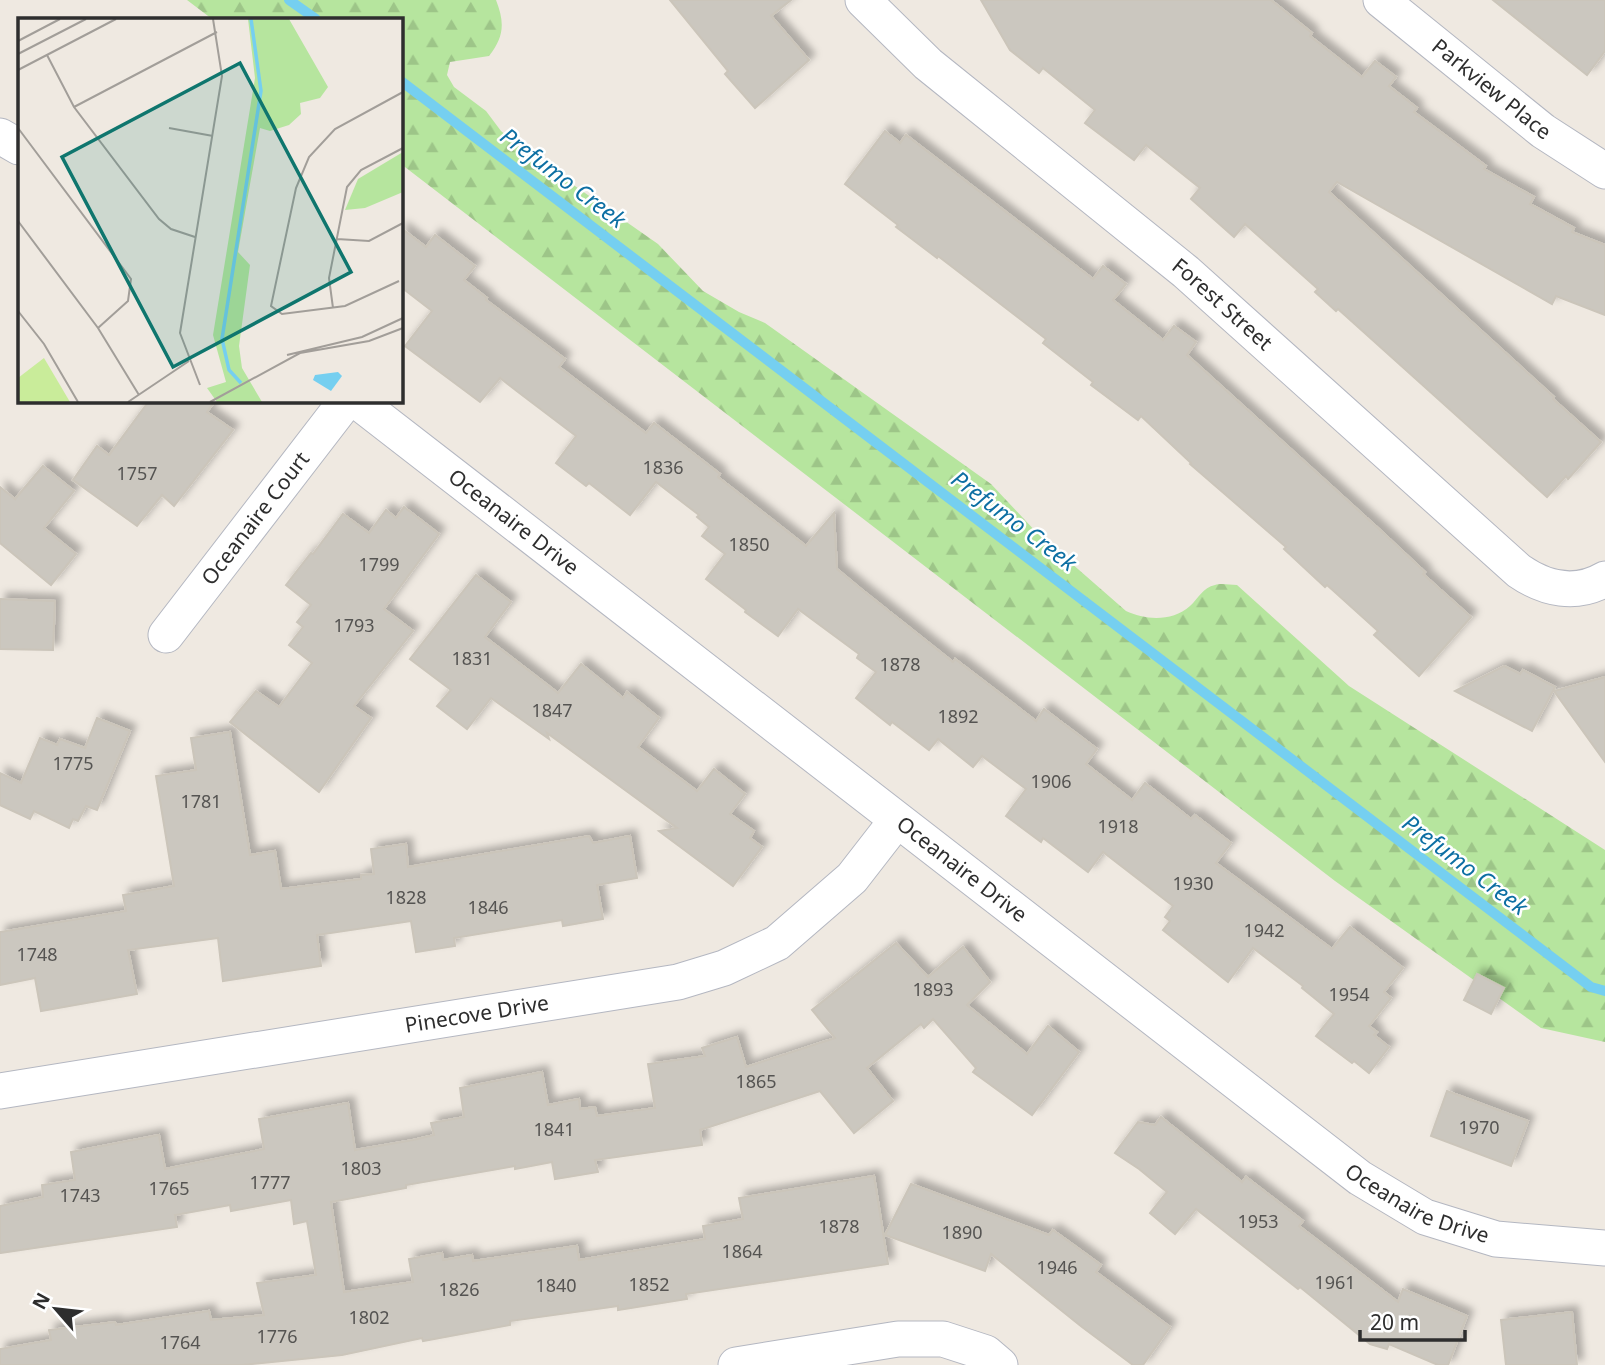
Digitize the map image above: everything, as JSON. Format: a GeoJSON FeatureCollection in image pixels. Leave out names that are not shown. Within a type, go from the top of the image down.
{"type":"FeatureCollection","features":[{"type":"Feature","properties":{"kind":"street","name":"Forest Street"},"geometry":{"type":"LineString","coordinates":[[863,0],[937,71],[1186,272],[1519,571],[1534,581],[1569,590],[1596,583]]}},
{"type":"Feature","properties":{"kind":"street","name":"Parkview Place"},"geometry":{"type":"LineString","coordinates":[[1381,0],[1542,131],[1605,170]]}},
{"type":"Feature","properties":{"kind":"street"},"geometry":{"type":"LineString","coordinates":[[0,136],[18,145]]}},
{"type":"Feature","properties":{"kind":"street","name":"Oceanaire Court"},"geometry":{"type":"LineString","coordinates":[[166,635],[345,402]]}},
{"type":"Feature","properties":{"kind":"street","name":"Oceanaire Drive"},"geometry":{"type":"LineString","coordinates":[[358,402],[1360,1178],[1425,1217],[1496,1238],[1605,1248]]}},
{"type":"Feature","properties":{"kind":"street","name":"Pinecove Drive"},"geometry":{"type":"LineString","coordinates":[[0,1091],[678,982],[724,968],[777,943],[852,878],[897,820]]}},
{"type":"Feature","properties":{"kind":"street"},"geometry":{"type":"LineString","coordinates":[[736,1365],[910,1339],[943,1339],[986,1353],[1000,1365]]}},
{"type":"Feature","properties":{"kind":"green space"},"geometry":{"type":"Polygon","coordinates":[[[187,0],[496,0],[502,23],[498,42],[489,56],[450,62],[447,75],[454,87],[486,111],[501,131],[522,149],[658,244],[703,291],[739,312],[765,323],[991,484],[1039,535],[1126,611],[1150,618],[1167,617],[1183,611],[1211,586],[1237,585],[1349,686],[1605,850],[1605,1042],[1541,1028],[1335,881],[402,165],[402,18],[211,18],[187,0]]]}},
{"type":"Feature","properties":{"kind":"building"},"geometry":{"type":"Polygon","coordinates":[[[670,0],[791,0],[771,16],[809,60],[755,108],[725,74],[728,71],[670,0]]]}},
{"type":"Feature","properties":{"kind":"building"},"geometry":{"type":"Polygon","coordinates":[[[981,0],[1271,0],[1312,33],[1310,36],[1362,77],[1375,61],[1396,77],[1389,86],[1417,108],[1414,112],[1486,166],[1484,169],[1534,197],[1530,204],[1574,228],[1572,232],[1605,245],[1605,315],[1556,296],[1552,304],[1337,182],[1329,192],[1601,442],[1568,479],[1566,476],[1547,497],[1338,309],[1336,311],[1315,292],[1318,289],[1245,224],[1234,237],[1191,199],[1200,188],[1146,145],[1134,160],[1085,123],[1095,110],[1043,68],[1039,73],[1010,50],[981,0]]]}},
{"type":"Feature","properties":{"kind":"building"},"geometry":{"type":"Polygon","coordinates":[[[1493,0],[1605,0],[1605,51],[1587,75],[1493,0]]]}},
{"type":"Feature","properties":{"kind":"building"},"geometry":{"type":"Polygon","coordinates":[[[885,131],[900,143],[906,135],[1093,279],[1103,266],[1126,284],[1113,300],[1163,340],[1174,326],[1196,342],[1187,355],[1379,529],[1425,572],[1423,574],[1471,617],[1419,676],[1374,635],[1378,631],[1327,585],[1325,587],[1284,549],[1286,547],[1190,464],[1141,416],[1138,420],[1091,385],[1093,382],[1043,343],[1046,339],[896,227],[898,225],[845,184],[885,131]]]}},
{"type":"Feature","properties":{"kind":"building"},"geometry":{"type":"Polygon","coordinates":[[[402,229],[426,247],[435,235],[475,266],[464,280],[487,298],[486,300],[565,359],[559,367],[646,433],[654,423],[806,546],[834,513],[837,569],[861,589],[953,662],[955,659],[1036,721],[1044,709],[1097,749],[1086,764],[1132,800],[1145,783],[1191,819],[1195,815],[1231,843],[1216,863],[1332,949],[1350,927],[1403,968],[1384,992],[1391,998],[1369,1026],[1377,1032],[1374,1035],[1389,1047],[1369,1073],[1316,1036],[1334,1014],[1302,988],[1303,986],[1253,948],[1228,982],[1163,930],[1170,921],[1165,917],[1173,906],[1103,852],[1088,872],[1043,838],[1041,842],[1006,816],[1026,789],[982,756],[973,767],[938,739],[929,750],[892,722],[890,725],[856,698],[876,672],[857,658],[859,654],[798,609],[778,636],[745,612],[746,610],[706,579],[725,554],[702,536],[709,527],[697,517],[699,515],[656,482],[630,515],[589,483],[586,486],[556,463],[576,436],[500,378],[480,402],[405,346],[432,311],[402,288],[402,229]]]}},
{"type":"Feature","properties":{"kind":"building"},"geometry":{"type":"Polygon","coordinates":[[[148,402],[214,402],[207,412],[233,430],[174,506],[162,495],[137,526],[73,480],[97,446],[109,455],[148,402]]]}},
{"type":"Feature","properties":{"kind":"building"},"geometry":{"type":"Polygon","coordinates":[[[43,466],[74,491],[44,528],[76,554],[51,585],[0,543],[0,487],[15,499],[43,466]]]}},
{"type":"Feature","properties":{"kind":"building"},"geometry":{"type":"Polygon","coordinates":[[[404,507],[439,534],[384,609],[413,631],[354,706],[371,718],[319,792],[230,722],[256,691],[279,707],[312,663],[289,645],[303,627],[297,622],[311,605],[286,585],[311,553],[313,554],[343,514],[369,533],[386,510],[396,518],[404,507]]]}},
{"type":"Feature","properties":{"kind":"building"},"geometry":{"type":"Polygon","coordinates":[[[476,575],[511,602],[485,637],[558,693],[581,664],[623,698],[627,692],[659,718],[638,747],[697,791],[714,769],[745,794],[730,814],[754,831],[750,838],[762,847],[733,886],[659,831],[677,828],[547,733],[549,739],[491,698],[467,729],[437,706],[451,690],[410,659],[476,575]]]}},
{"type":"Feature","properties":{"kind":"building"},"geometry":{"type":"Polygon","coordinates":[[[0,599],[55,601],[53,650],[0,649],[0,599]]]}},
{"type":"Feature","properties":{"kind":"building"},"geometry":{"type":"Polygon","coordinates":[[[1504,666],[1520,674],[1523,670],[1555,687],[1532,731],[1455,691],[1504,666]]]}},
{"type":"Feature","properties":{"kind":"building"},"geometry":{"type":"Polygon","coordinates":[[[1605,677],[1605,762],[1554,691],[1605,677]]]}},
{"type":"Feature","properties":{"kind":"building"},"geometry":{"type":"Polygon","coordinates":[[[97,718],[130,731],[97,810],[86,806],[78,821],[73,819],[69,828],[34,811],[30,819],[0,805],[0,773],[21,783],[40,738],[57,745],[60,739],[85,748],[97,718]]]}},
{"type":"Feature","properties":{"kind":"building"},"geometry":{"type":"Polygon","coordinates":[[[230,732],[250,855],[275,851],[281,889],[361,879],[361,875],[374,874],[371,849],[406,844],[408,867],[589,836],[593,843],[630,836],[637,878],[597,885],[603,919],[563,926],[562,920],[454,938],[455,946],[416,952],[411,921],[317,935],[321,966],[223,981],[218,938],[128,950],[137,994],[41,1011],[35,978],[0,985],[0,932],[126,911],[123,895],[174,886],[156,776],[196,770],[191,738],[230,732]]]}},
{"type":"Feature","properties":{"kind":"building"},"geometry":{"type":"Polygon","coordinates":[[[896,943],[928,977],[963,947],[990,982],[967,1005],[1027,1054],[1048,1026],[1079,1052],[1032,1115],[973,1072],[976,1068],[933,1019],[924,1028],[921,1024],[867,1068],[893,1101],[854,1133],[820,1091],[700,1130],[702,1145],[595,1160],[598,1172],[555,1179],[552,1162],[515,1169],[515,1166],[406,1185],[406,1188],[331,1202],[344,1292],[413,1282],[409,1259],[442,1253],[443,1260],[472,1255],[473,1261],[577,1246],[579,1260],[705,1239],[703,1226],[743,1219],[739,1198],[874,1176],[888,1264],[686,1294],[687,1299],[618,1310],[618,1306],[510,1321],[510,1325],[423,1341],[422,1338],[342,1355],[242,1365],[0,1365],[0,1349],[51,1340],[49,1330],[115,1322],[116,1325],[209,1311],[211,1320],[264,1315],[257,1283],[316,1275],[307,1221],[294,1224],[291,1200],[231,1211],[230,1205],[175,1215],[177,1227],[0,1253],[0,1206],[43,1197],[42,1185],[75,1180],[71,1152],[159,1135],[165,1169],[264,1149],[259,1119],[348,1103],[355,1150],[434,1135],[431,1123],[464,1117],[460,1088],[542,1072],[548,1105],[579,1099],[580,1109],[595,1107],[597,1116],[655,1108],[648,1064],[705,1056],[702,1048],[737,1037],[746,1067],[835,1038],[812,1010],[896,943]]]}},
{"type":"Feature","properties":{"kind":"building"},"geometry":{"type":"Polygon","coordinates":[[[1477,974],[1504,988],[1491,1014],[1464,1000],[1477,974]]]}},
{"type":"Feature","properties":{"kind":"building"},"geometry":{"type":"Polygon","coordinates":[[[1447,1091],[1528,1121],[1511,1166],[1431,1136],[1447,1091]]]}},
{"type":"Feature","properties":{"kind":"building"},"geometry":{"type":"Polygon","coordinates":[[[1161,1117],[1242,1182],[1246,1177],[1303,1221],[1299,1226],[1398,1302],[1403,1289],[1467,1316],[1448,1365],[1438,1365],[1389,1344],[1387,1349],[1370,1344],[1300,1287],[1298,1289],[1196,1209],[1175,1234],[1150,1213],[1167,1192],[1115,1153],[1138,1122],[1155,1125],[1161,1117]]]}},
{"type":"Feature","properties":{"kind":"building"},"geometry":{"type":"Polygon","coordinates":[[[911,1184],[1049,1235],[1053,1230],[1101,1265],[1096,1272],[1170,1327],[1143,1365],[1133,1365],[991,1254],[985,1271],[885,1235],[911,1184]]]}},
{"type":"Feature","properties":{"kind":"building"},"geometry":{"type":"Polygon","coordinates":[[[1572,1312],[1577,1365],[1506,1365],[1501,1320],[1572,1312]]]}},
{"type":"Feature","properties":{"kind":"waterway","name":"Prefumo Creek"},"geometry":{"type":"LineString","coordinates":[[289,0],[315,18]]}},
{"type":"Feature","properties":{"kind":"waterway","name":"Prefumo Creek"},"geometry":{"type":"LineString","coordinates":[[402,82],[1591,987],[1605,991]]}}]}
